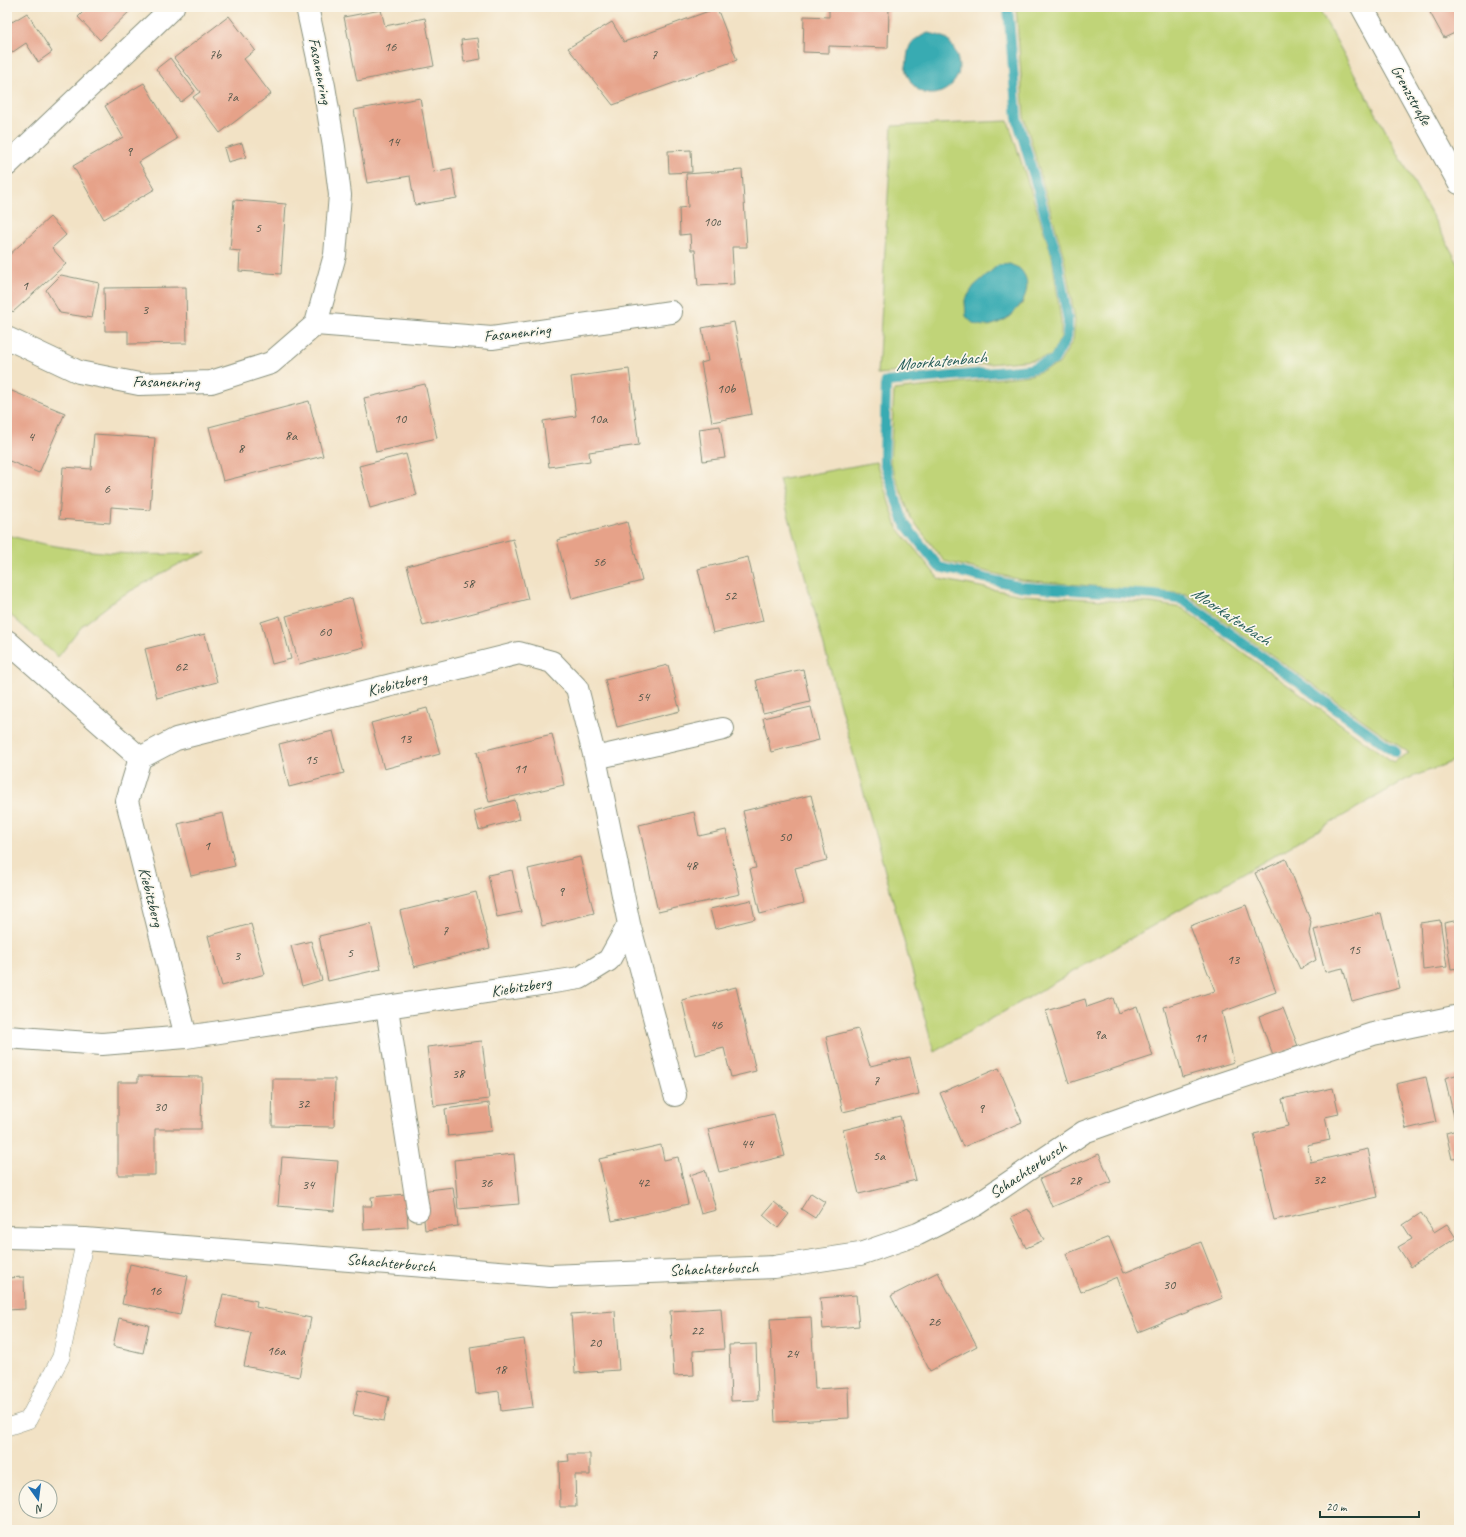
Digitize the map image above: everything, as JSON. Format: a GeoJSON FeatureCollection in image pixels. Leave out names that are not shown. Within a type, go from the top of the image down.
{"type":"FeatureCollection","features":[{"type":"Feature","properties":{"kind":"street"},"geometry":{"type":"LineString","coordinates":[[7,165],[173,7]]}},
{"type":"Feature","properties":{"kind":"street","name":"Fasanenring"},"geometry":{"type":"LineString","coordinates":[[7,338],[79,372],[139,384],[211,382],[271,363],[316,324],[335,255],[340,195],[324,86],[307,7]]}},
{"type":"Feature","properties":{"kind":"street","name":"Grenzstraße"},"geometry":{"type":"LineString","coordinates":[[1362,7],[1459,183]]}},
{"type":"Feature","properties":{"kind":"street","name":"Fasanenring"},"geometry":{"type":"LineString","coordinates":[[316,324],[492,338],[671,312]]}},
{"type":"Feature","properties":{"kind":"street"},"geometry":{"type":"LineString","coordinates":[[7,641],[140,758]]}},
{"type":"Feature","properties":{"kind":"street","name":"Kiebitzberg"},"geometry":{"type":"LineString","coordinates":[[186,1037],[127,801],[140,758],[176,739],[519,653],[552,662],[577,688],[595,758],[629,924],[675,1095]]}},
{"type":"Feature","properties":{"kind":"street"},"geometry":{"type":"LineString","coordinates":[[595,758],[723,730]]}},
{"type":"Feature","properties":{"kind":"street","name":"Kiebitzberg"},"geometry":{"type":"LineString","coordinates":[[7,1037],[102,1044],[186,1037],[580,978],[609,960],[629,924]]}},
{"type":"Feature","properties":{"kind":"street"},"geometry":{"type":"LineString","coordinates":[[387,1008],[418,1210]]}},
{"type":"Feature","properties":{"kind":"street","name":"Schachterbusch"},"geometry":{"type":"LineString","coordinates":[[7,1237],[85,1239],[550,1276],[774,1267],[860,1254],[918,1234],[976,1204],[1084,1132],[1202,1090],[1373,1034],[1459,1016]]}},
{"type":"Feature","properties":{"kind":"lane"},"geometry":{"type":"LineString","coordinates":[[7,1427],[28,1420],[61,1357],[85,1239]]}},
{"type":"Feature","properties":{"kind":"green space"},"geometry":{"type":"Polygon","coordinates":[[[1016,7],[1318,7],[1459,265],[1459,759],[1407,779],[934,1052],[779,480],[876,462],[897,527],[939,579],[1022,595],[1152,603],[1182,608],[1393,762],[1409,753],[1186,594],[1021,580],[944,561],[911,518],[890,463],[894,390],[1031,375],[1059,364],[1073,340],[1075,321],[1064,258],[1024,117],[1016,7]]]}},
{"type":"Feature","properties":{"kind":"green space"},"geometry":{"type":"Polygon","coordinates":[[[1008,121],[1052,256],[1061,321],[1061,337],[1051,356],[1033,360],[878,374],[892,126],[1008,121]],[[998,265],[965,300],[966,316],[974,324],[989,326],[1007,319],[1023,303],[998,265]]]}},
{"type":"Feature","properties":{"kind":"green space"},"geometry":{"type":"Polygon","coordinates":[[[7,535],[80,550],[130,554],[206,553],[179,564],[118,598],[83,625],[58,657],[7,612],[7,535]]]}},
{"type":"Feature","properties":{"kind":"water"},"geometry":{"type":"Polygon","coordinates":[[[928,33],[947,39],[954,49],[959,67],[959,73],[953,83],[942,92],[936,94],[922,92],[916,88],[911,82],[906,70],[910,45],[918,38],[928,33]]]}},
{"type":"Feature","properties":{"kind":"water"},"geometry":{"type":"Polygon","coordinates":[[[1010,264],[1020,269],[1026,280],[1026,290],[1023,301],[1007,318],[997,324],[986,326],[973,323],[966,316],[965,300],[974,286],[998,265],[1010,264]]]}},
{"type":"Feature","properties":{"kind":"building"},"geometry":{"type":"Polygon","coordinates":[[[88,7],[134,7],[100,40],[78,17],[88,7]]]}},
{"type":"Feature","properties":{"kind":"building"},"geometry":{"type":"Polygon","coordinates":[[[829,7],[889,7],[888,48],[829,46],[829,53],[803,52],[804,16],[829,17],[829,7]]]}},
{"type":"Feature","properties":{"kind":"building"},"geometry":{"type":"Polygon","coordinates":[[[1427,7],[1459,7],[1459,31],[1444,38],[1427,7]]]}},
{"type":"Feature","properties":{"kind":"building"},"geometry":{"type":"Polygon","coordinates":[[[717,8],[737,60],[613,105],[568,48],[612,22],[624,42],[717,8]]]}},
{"type":"Feature","properties":{"kind":"building"},"geometry":{"type":"Polygon","coordinates":[[[381,10],[385,26],[425,18],[434,66],[357,81],[344,17],[381,10]]]}},
{"type":"Feature","properties":{"kind":"building"},"geometry":{"type":"Polygon","coordinates":[[[27,13],[52,52],[38,62],[26,43],[7,56],[7,14],[12,22],[27,13]]]}},
{"type":"Feature","properties":{"kind":"building"},"geometry":{"type":"Polygon","coordinates":[[[229,16],[255,50],[244,59],[271,94],[220,133],[193,97],[200,92],[174,58],[229,16]]]}},
{"type":"Feature","properties":{"kind":"building"},"geometry":{"type":"Polygon","coordinates":[[[478,38],[481,59],[464,62],[461,40],[478,38]]]}},
{"type":"Feature","properties":{"kind":"building"},"geometry":{"type":"Polygon","coordinates":[[[170,58],[195,91],[181,102],[156,69],[170,58]]]}},
{"type":"Feature","properties":{"kind":"building"},"geometry":{"type":"Polygon","coordinates":[[[144,83],[177,139],[139,162],[155,189],[104,219],[73,166],[123,137],[105,106],[144,83]]]}},
{"type":"Feature","properties":{"kind":"building"},"geometry":{"type":"Polygon","coordinates":[[[420,98],[433,172],[452,168],[457,198],[415,205],[410,176],[367,183],[354,110],[420,98]]]}},
{"type":"Feature","properties":{"kind":"building"},"geometry":{"type":"Polygon","coordinates":[[[242,143],[246,157],[228,162],[224,148],[242,143]]]}},
{"type":"Feature","properties":{"kind":"building"},"geometry":{"type":"Polygon","coordinates":[[[691,150],[692,172],[669,173],[668,151],[691,150]]]}},
{"type":"Feature","properties":{"kind":"building"},"geometry":{"type":"Polygon","coordinates":[[[742,170],[747,247],[732,247],[734,284],[698,286],[695,250],[691,250],[690,234],[680,235],[679,208],[688,207],[686,174],[742,170]]]}},
{"type":"Feature","properties":{"kind":"building"},"geometry":{"type":"Polygon","coordinates":[[[234,200],[286,204],[281,274],[239,271],[240,251],[230,250],[234,200]]]}},
{"type":"Feature","properties":{"kind":"building"},"geometry":{"type":"Polygon","coordinates":[[[50,217],[66,235],[52,248],[66,264],[13,312],[7,306],[7,257],[50,217]]]}},
{"type":"Feature","properties":{"kind":"building"},"geometry":{"type":"Polygon","coordinates":[[[61,275],[99,283],[92,318],[60,313],[46,290],[61,275]]]}},
{"type":"Feature","properties":{"kind":"building"},"geometry":{"type":"Polygon","coordinates":[[[186,287],[187,343],[128,344],[128,331],[105,331],[104,288],[186,287]]]}},
{"type":"Feature","properties":{"kind":"building"},"geometry":{"type":"Polygon","coordinates":[[[734,322],[752,414],[712,422],[701,363],[708,361],[702,328],[734,322]]]}},
{"type":"Feature","properties":{"kind":"building"},"geometry":{"type":"Polygon","coordinates":[[[629,369],[639,445],[589,452],[590,461],[549,467],[543,421],[576,416],[571,377],[629,369]]]}},
{"type":"Feature","properties":{"kind":"building"},"geometry":{"type":"Polygon","coordinates":[[[425,384],[437,438],[376,452],[364,398],[425,384]]]}},
{"type":"Feature","properties":{"kind":"building"},"geometry":{"type":"Polygon","coordinates":[[[7,389],[65,413],[39,473],[7,460],[7,389]]]}},
{"type":"Feature","properties":{"kind":"building"},"geometry":{"type":"Polygon","coordinates":[[[309,401],[323,456],[223,481],[209,427],[309,401]]]}},
{"type":"Feature","properties":{"kind":"building"},"geometry":{"type":"Polygon","coordinates":[[[720,426],[725,458],[703,461],[699,429],[720,426]]]}},
{"type":"Feature","properties":{"kind":"building"},"geometry":{"type":"Polygon","coordinates":[[[94,434],[155,438],[150,510],[111,507],[110,523],[59,519],[63,467],[91,469],[94,434]]]}},
{"type":"Feature","properties":{"kind":"building"},"geometry":{"type":"Polygon","coordinates":[[[406,454],[417,495],[370,508],[359,466],[406,454]]]}},
{"type":"Feature","properties":{"kind":"building"},"geometry":{"type":"Polygon","coordinates":[[[627,522],[642,581],[572,599],[557,540],[627,522]]]}},
{"type":"Feature","properties":{"kind":"building"},"geometry":{"type":"Polygon","coordinates":[[[513,539],[528,599],[423,626],[407,566],[513,539]]]}},
{"type":"Feature","properties":{"kind":"building"},"geometry":{"type":"Polygon","coordinates":[[[748,557],[763,621],[713,633],[698,569],[748,557]]]}},
{"type":"Feature","properties":{"kind":"building"},"geometry":{"type":"Polygon","coordinates":[[[352,598],[364,647],[299,664],[286,616],[352,598]]]}},
{"type":"Feature","properties":{"kind":"building"},"geometry":{"type":"Polygon","coordinates":[[[280,616],[291,659],[272,664],[261,622],[280,616]]]}},
{"type":"Feature","properties":{"kind":"building"},"geometry":{"type":"Polygon","coordinates":[[[205,634],[217,682],[157,698],[145,649],[205,634]]]}},
{"type":"Feature","properties":{"kind":"building"},"geometry":{"type":"Polygon","coordinates":[[[668,665],[680,711],[617,727],[605,680],[668,665]]]}},
{"type":"Feature","properties":{"kind":"building"},"geometry":{"type":"Polygon","coordinates":[[[803,669],[810,702],[763,713],[756,680],[803,669]]]}},
{"type":"Feature","properties":{"kind":"building"},"geometry":{"type":"Polygon","coordinates":[[[811,707],[819,740],[771,752],[763,718],[811,707]]]}},
{"type":"Feature","properties":{"kind":"building"},"geometry":{"type":"Polygon","coordinates":[[[427,708],[440,754],[384,769],[371,723],[427,708]]]}},
{"type":"Feature","properties":{"kind":"building"},"geometry":{"type":"Polygon","coordinates":[[[333,731],[344,773],[289,787],[279,744],[333,731]]]}},
{"type":"Feature","properties":{"kind":"building"},"geometry":{"type":"Polygon","coordinates":[[[552,734],[564,785],[489,802],[477,752],[552,734]]]}},
{"type":"Feature","properties":{"kind":"building"},"geometry":{"type":"Polygon","coordinates":[[[811,795],[827,860],[795,868],[804,903],[760,914],[750,869],[756,868],[743,811],[811,795]]]}},
{"type":"Feature","properties":{"kind":"building"},"geometry":{"type":"Polygon","coordinates":[[[515,800],[520,819],[479,830],[474,811],[515,800]]]}},
{"type":"Feature","properties":{"kind":"building"},"geometry":{"type":"Polygon","coordinates":[[[694,812],[699,836],[726,830],[740,894],[658,912],[639,825],[694,812]]]}},
{"type":"Feature","properties":{"kind":"building"},"geometry":{"type":"Polygon","coordinates":[[[223,813],[235,866],[191,876],[178,824],[223,813]]]}},
{"type":"Feature","properties":{"kind":"building"},"geometry":{"type":"Polygon","coordinates":[[[580,857],[594,913],[542,926],[528,869],[580,857]]]}},
{"type":"Feature","properties":{"kind":"building"},"geometry":{"type":"Polygon","coordinates":[[[1286,859],[1311,922],[1309,934],[1316,960],[1300,969],[1255,873],[1286,859]]]}},
{"type":"Feature","properties":{"kind":"building"},"geometry":{"type":"Polygon","coordinates":[[[512,870],[521,912],[497,917],[488,875],[512,870]]]}},
{"type":"Feature","properties":{"kind":"building"},"geometry":{"type":"Polygon","coordinates":[[[476,892],[490,948],[414,967],[400,911],[476,892]]]}},
{"type":"Feature","properties":{"kind":"building"},"geometry":{"type":"Polygon","coordinates":[[[751,900],[755,919],[715,929],[710,909],[751,900]]]}},
{"type":"Feature","properties":{"kind":"building"},"geometry":{"type":"Polygon","coordinates":[[[1246,905],[1276,992],[1222,1012],[1234,1062],[1183,1077],[1164,1007],[1215,991],[1190,926],[1246,905]]]}},
{"type":"Feature","properties":{"kind":"building"},"geometry":{"type":"Polygon","coordinates":[[[1381,913],[1400,988],[1352,1001],[1343,968],[1325,972],[1314,930],[1381,913]]]}},
{"type":"Feature","properties":{"kind":"building"},"geometry":{"type":"Polygon","coordinates":[[[1440,920],[1447,967],[1423,970],[1420,923],[1440,920]]]}},
{"type":"Feature","properties":{"kind":"building"},"geometry":{"type":"Polygon","coordinates":[[[1459,920],[1459,968],[1451,969],[1444,923],[1459,920]]]}},
{"type":"Feature","properties":{"kind":"building"},"geometry":{"type":"Polygon","coordinates":[[[251,924],[265,974],[222,986],[208,936],[251,924]]]}},
{"type":"Feature","properties":{"kind":"building"},"geometry":{"type":"Polygon","coordinates":[[[371,924],[381,969],[328,981],[319,936],[371,924]]]}},
{"type":"Feature","properties":{"kind":"building"},"geometry":{"type":"Polygon","coordinates":[[[311,941],[322,980],[302,986],[291,946],[311,941]]]}},
{"type":"Feature","properties":{"kind":"building"},"geometry":{"type":"Polygon","coordinates":[[[736,987],[756,1071],[731,1077],[724,1048],[695,1055],[682,1000],[736,987]]]}},
{"type":"Feature","properties":{"kind":"building"},"geometry":{"type":"Polygon","coordinates":[[[1113,998],[1118,1013],[1137,1006],[1153,1056],[1069,1083],[1046,1011],[1085,999],[1087,1007],[1113,998]]]}},
{"type":"Feature","properties":{"kind":"building"},"geometry":{"type":"Polygon","coordinates":[[[1283,1008],[1298,1046],[1273,1056],[1259,1017],[1283,1008]]]}},
{"type":"Feature","properties":{"kind":"building"},"geometry":{"type":"Polygon","coordinates":[[[858,1029],[870,1066],[910,1057],[919,1094],[843,1112],[826,1037],[858,1029]]]}},
{"type":"Feature","properties":{"kind":"building"},"geometry":{"type":"Polygon","coordinates":[[[482,1041],[489,1099],[434,1106],[427,1047],[482,1041]]]}},
{"type":"Feature","properties":{"kind":"building"},"geometry":{"type":"Polygon","coordinates":[[[999,1068],[1022,1122],[963,1147],[940,1093],[999,1068]]]}},
{"type":"Feature","properties":{"kind":"building"},"geometry":{"type":"Polygon","coordinates":[[[1459,1074],[1459,1158],[1452,1159],[1446,1133],[1457,1130],[1445,1078],[1459,1074]]]}},
{"type":"Feature","properties":{"kind":"building"},"geometry":{"type":"Polygon","coordinates":[[[138,1076],[202,1077],[201,1129],[155,1129],[155,1175],[118,1175],[118,1082],[138,1082],[138,1076]]]}},
{"type":"Feature","properties":{"kind":"building"},"geometry":{"type":"Polygon","coordinates":[[[1426,1077],[1436,1122],[1406,1129],[1396,1084],[1426,1077]]]}},
{"type":"Feature","properties":{"kind":"building"},"geometry":{"type":"Polygon","coordinates":[[[273,1079],[335,1079],[334,1127],[272,1126],[273,1079]]]}},
{"type":"Feature","properties":{"kind":"building"},"geometry":{"type":"Polygon","coordinates":[[[1333,1088],[1339,1114],[1325,1117],[1330,1140],[1307,1145],[1311,1162],[1368,1149],[1378,1197],[1274,1220],[1254,1134],[1288,1126],[1282,1099],[1333,1088]]]}},
{"type":"Feature","properties":{"kind":"building"},"geometry":{"type":"Polygon","coordinates":[[[489,1103],[492,1131],[448,1136],[445,1109],[489,1103]]]}},
{"type":"Feature","properties":{"kind":"building"},"geometry":{"type":"Polygon","coordinates":[[[774,1114],[785,1156],[719,1172],[708,1129],[774,1114]]]}},
{"type":"Feature","properties":{"kind":"building"},"geometry":{"type":"Polygon","coordinates":[[[900,1116],[916,1180],[859,1194],[843,1130],[900,1116]]]}},
{"type":"Feature","properties":{"kind":"building"},"geometry":{"type":"Polygon","coordinates":[[[661,1145],[664,1160],[678,1157],[688,1204],[612,1221],[599,1159],[661,1145]]]}},
{"type":"Feature","properties":{"kind":"building"},"geometry":{"type":"Polygon","coordinates":[[[514,1154],[519,1204],[458,1209],[454,1160],[514,1154]]]}},
{"type":"Feature","properties":{"kind":"building"},"geometry":{"type":"Polygon","coordinates":[[[1099,1154],[1111,1182],[1052,1207],[1040,1179],[1099,1154]]]}},
{"type":"Feature","properties":{"kind":"building"},"geometry":{"type":"Polygon","coordinates":[[[282,1157],[338,1161],[334,1211],[278,1206],[282,1157]]]}},
{"type":"Feature","properties":{"kind":"building"},"geometry":{"type":"Polygon","coordinates":[[[705,1170],[716,1210],[701,1214],[690,1175],[705,1170]]]}},
{"type":"Feature","properties":{"kind":"building"},"geometry":{"type":"Polygon","coordinates":[[[453,1187],[458,1226],[425,1230],[421,1191],[453,1187]]]}},
{"type":"Feature","properties":{"kind":"building"},"geometry":{"type":"Polygon","coordinates":[[[811,1193],[825,1202],[815,1218],[801,1209],[811,1193]]]}},
{"type":"Feature","properties":{"kind":"building"},"geometry":{"type":"Polygon","coordinates":[[[406,1194],[408,1227],[364,1230],[363,1206],[372,1206],[371,1197],[406,1194]]]}},
{"type":"Feature","properties":{"kind":"building"},"geometry":{"type":"Polygon","coordinates":[[[774,1202],[789,1214],[778,1228],[763,1215],[774,1202]]]}},
{"type":"Feature","properties":{"kind":"building"},"geometry":{"type":"Polygon","coordinates":[[[1028,1209],[1044,1240],[1026,1248],[1011,1217],[1028,1209]]]}},
{"type":"Feature","properties":{"kind":"building"},"geometry":{"type":"Polygon","coordinates":[[[1421,1213],[1434,1232],[1447,1224],[1456,1238],[1411,1267],[1398,1247],[1412,1239],[1403,1225],[1421,1213]]]}},
{"type":"Feature","properties":{"kind":"building"},"geometry":{"type":"Polygon","coordinates":[[[1109,1237],[1124,1273],[1201,1242],[1223,1298],[1138,1332],[1117,1277],[1081,1292],[1066,1254],[1109,1237]]]}},
{"type":"Feature","properties":{"kind":"building"},"geometry":{"type":"Polygon","coordinates":[[[130,1264],[188,1276],[180,1315],[122,1304],[130,1264]]]}},
{"type":"Feature","properties":{"kind":"building"},"geometry":{"type":"Polygon","coordinates":[[[938,1272],[977,1346],[930,1371],[891,1296],[938,1272]]]}},
{"type":"Feature","properties":{"kind":"building"},"geometry":{"type":"Polygon","coordinates":[[[24,1277],[25,1309],[7,1310],[7,1278],[24,1277]]]}},
{"type":"Feature","properties":{"kind":"building"},"geometry":{"type":"Polygon","coordinates":[[[223,1294],[257,1301],[256,1307],[311,1318],[299,1377],[244,1366],[251,1333],[216,1326],[223,1294]]]}},
{"type":"Feature","properties":{"kind":"building"},"geometry":{"type":"Polygon","coordinates":[[[856,1295],[859,1326],[823,1329],[820,1298],[856,1295]]]}},
{"type":"Feature","properties":{"kind":"building"},"geometry":{"type":"Polygon","coordinates":[[[721,1308],[724,1349],[693,1351],[694,1375],[674,1376],[670,1311],[721,1308]]]}},
{"type":"Feature","properties":{"kind":"building"},"geometry":{"type":"Polygon","coordinates":[[[615,1311],[619,1370],[575,1373],[571,1314],[615,1311]]]}},
{"type":"Feature","properties":{"kind":"building"},"geometry":{"type":"Polygon","coordinates":[[[811,1317],[815,1389],[848,1387],[849,1418],[775,1422],[770,1319],[811,1317]]]}},
{"type":"Feature","properties":{"kind":"building"},"geometry":{"type":"Polygon","coordinates":[[[119,1318],[149,1325],[143,1353],[113,1346],[119,1318]]]}},
{"type":"Feature","properties":{"kind":"building"},"geometry":{"type":"Polygon","coordinates":[[[524,1339],[533,1407],[501,1411],[499,1391],[476,1394],[470,1347],[524,1339]]]}},
{"type":"Feature","properties":{"kind":"building"},"geometry":{"type":"Polygon","coordinates":[[[756,1344],[758,1400],[731,1401],[729,1345],[756,1344]]]}},
{"type":"Feature","properties":{"kind":"building"},"geometry":{"type":"Polygon","coordinates":[[[358,1390],[389,1397],[384,1421],[353,1415],[358,1390]]]}},
{"type":"Feature","properties":{"kind":"building"},"geometry":{"type":"Polygon","coordinates":[[[568,1454],[590,1454],[590,1475],[575,1475],[576,1507],[560,1507],[559,1462],[569,1461],[568,1454]]]}},
{"type":"Feature","properties":{"kind":"waterway","name":"Moorkatenbach"},"geometry":{"type":"LineString","coordinates":[[1008,7],[1017,118],[1057,256],[1068,321],[1067,337],[1054,360],[1030,369],[886,382],[884,463],[904,523],[939,567],[1022,587],[1154,595],[1183,600],[1396,752]]}}]}
